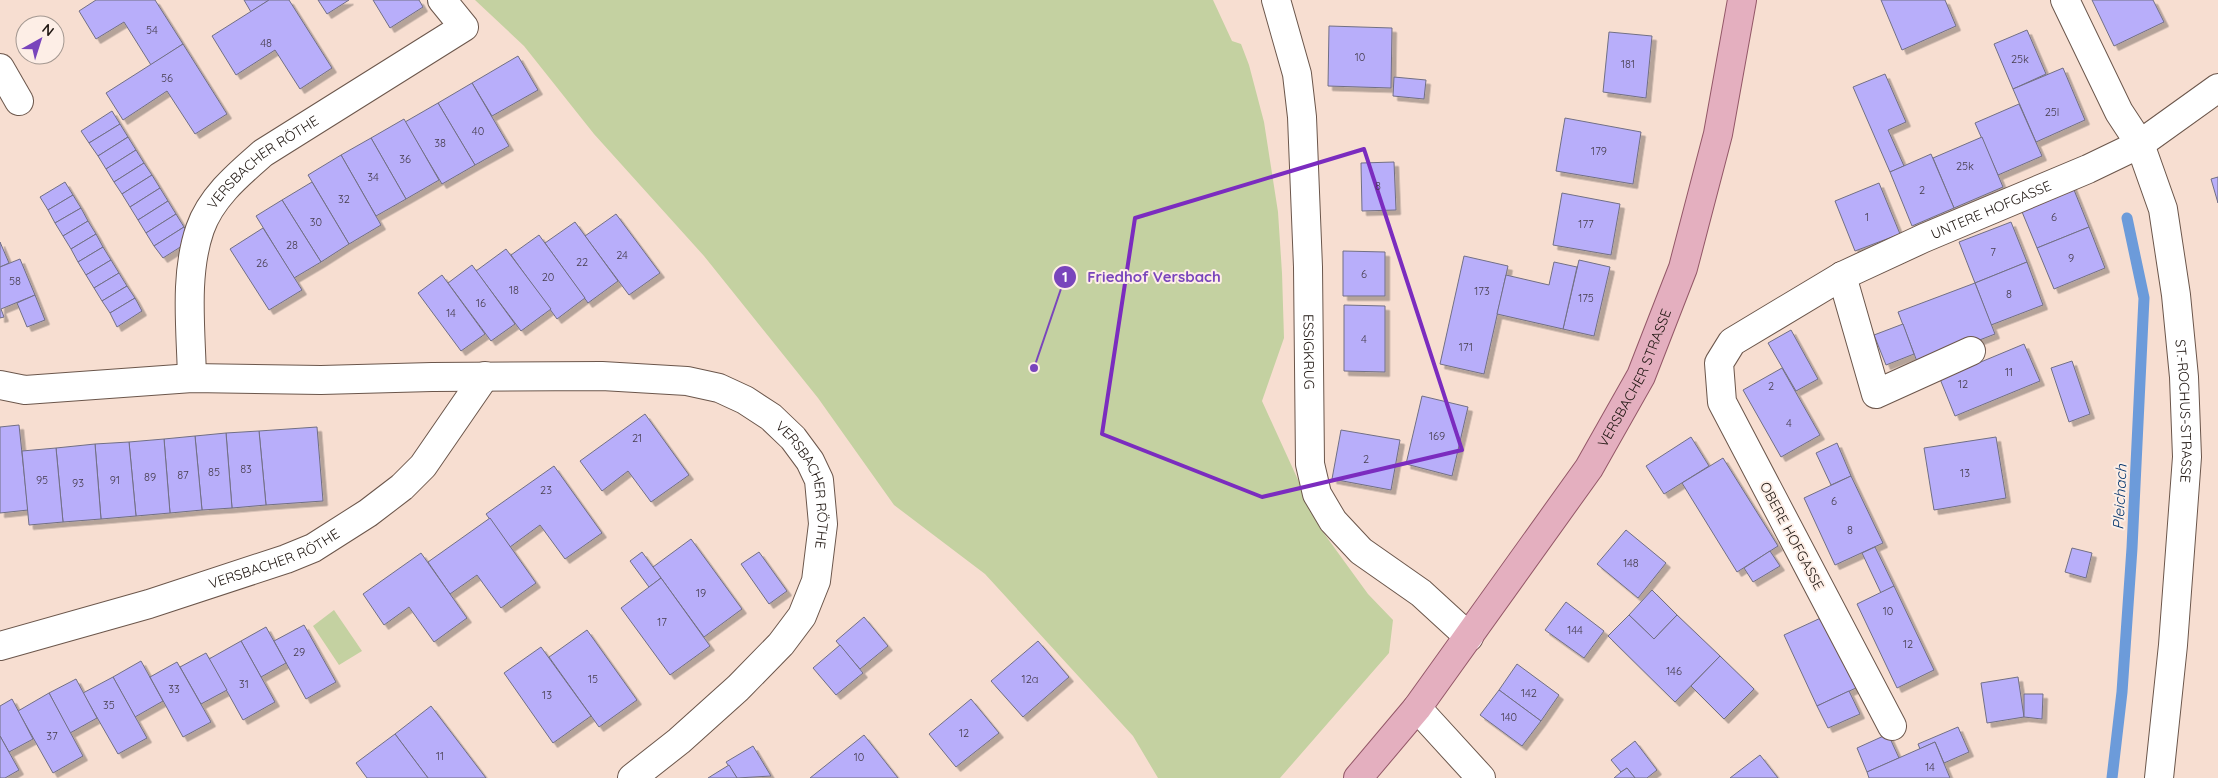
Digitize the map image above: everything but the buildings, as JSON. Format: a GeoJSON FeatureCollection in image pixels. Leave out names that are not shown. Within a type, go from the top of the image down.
{"type":"FeatureCollection","features":[{"type":"Feature","properties":{"kind":"main road","name":"VERSBACHER STRASSE"},"geometry":{"type":"LineString","coordinates":[[1358,778],[1417,708],[1588,468],[1641,376],[1683,268],[1718,134],[1742,0]]}},
{"type":"Feature","properties":{"kind":"street","name":"VERSBACHER RÖTHE"},"geometry":{"type":"LineString","coordinates":[[192,378],[191,284],[194,257],[200,228],[216,200],[236,176],[263,153],[464,27],[442,0]]}},
{"type":"Feature","properties":{"kind":"street","name":"ESSIGKRUG"},"geometry":{"type":"LineString","coordinates":[[1276,0],[1297,74],[1302,117],[1308,267],[1310,464],[1317,494],[1333,521],[1361,551],[1421,593],[1469,637]]}},
{"type":"Feature","properties":{"kind":"street","name":"ST.-ROCHUS-STRASSE"},"geometry":{"type":"LineString","coordinates":[[2065,0],[2120,112],[2140,144],[2163,209],[2176,295],[2184,377],[2187,457],[2173,644],[2159,778]]}},
{"type":"Feature","properties":{"kind":"street"},"geometry":{"type":"LineString","coordinates":[[0,68],[19,101]]}},
{"type":"Feature","properties":{"kind":"street"},"geometry":{"type":"LineString","coordinates":[[2140,144],[2218,88]]}},
{"type":"Feature","properties":{"kind":"street","name":"UNTERE HOFGASSE"},"geometry":{"type":"LineString","coordinates":[[1732,342],[1842,276],[1924,238],[2088,169],[2140,144]]}},
{"type":"Feature","properties":{"kind":"street"},"geometry":{"type":"LineString","coordinates":[[1842,276],[1876,394],[1971,351]]}},
{"type":"Feature","properties":{"kind":"street","name":"OBERE HOFGASSE"},"geometry":{"type":"LineString","coordinates":[[1732,342],[1719,363],[1722,402],[1892,726]]}},
{"type":"Feature","properties":{"kind":"street","name":"VERSBACHER RÖTHE"},"geometry":{"type":"LineString","coordinates":[[0,646],[149,604],[286,560],[314,548],[368,513],[402,487],[423,466],[484,376]]}},
{"type":"Feature","properties":{"kind":"street","name":"VERSBACHER RÖTHE"},"geometry":{"type":"LineString","coordinates":[[0,385],[25,390],[192,378],[321,380],[484,376],[602,376],[688,382],[719,388],[745,400],[771,417],[793,438],[810,461],[819,480],[823,524],[816,581],[802,616],[781,644],[738,688],[632,778]]}},
{"type":"Feature","properties":{"kind":"street"},"geometry":{"type":"LineString","coordinates":[[1417,708],[1481,778]]}},
{"type":"Feature","properties":{"kind":"highlighted area"},"geometry":{"type":"Polygon","coordinates":[[[1364,149],[1462,450],[1262,497],[1102,434],[1135,218],[1364,149]]]}},
{"type":"Feature","properties":{"kind":"green space"},"geometry":{"type":"Polygon","coordinates":[[[475,0],[1213,0],[1232,41],[1241,44],[1249,65],[1264,122],[1278,212],[1284,338],[1262,401],[1320,528],[1368,594],[1393,620],[1389,653],[1280,778],[1158,778],[1133,736],[985,574],[894,505],[818,398],[704,256],[594,134],[524,46],[475,0]]]}},
{"type":"Feature","properties":{"kind":"green space"},"geometry":{"type":"Polygon","coordinates":[[[334,610],[362,651],[339,665],[313,626],[334,610]]]}},
{"type":"Feature","properties":{"kind":"waterway","name":"Pleichach"},"geometry":{"type":"LineString","coordinates":[[2112,778],[2122,692],[2132,548],[2144,298],[2127,218]]}},
{"type":"Feature","properties":{"kind":"place","name":"Friedhof Versbach"},"geometry":{"type":"Point","coordinates":[1034,368]}}]}
